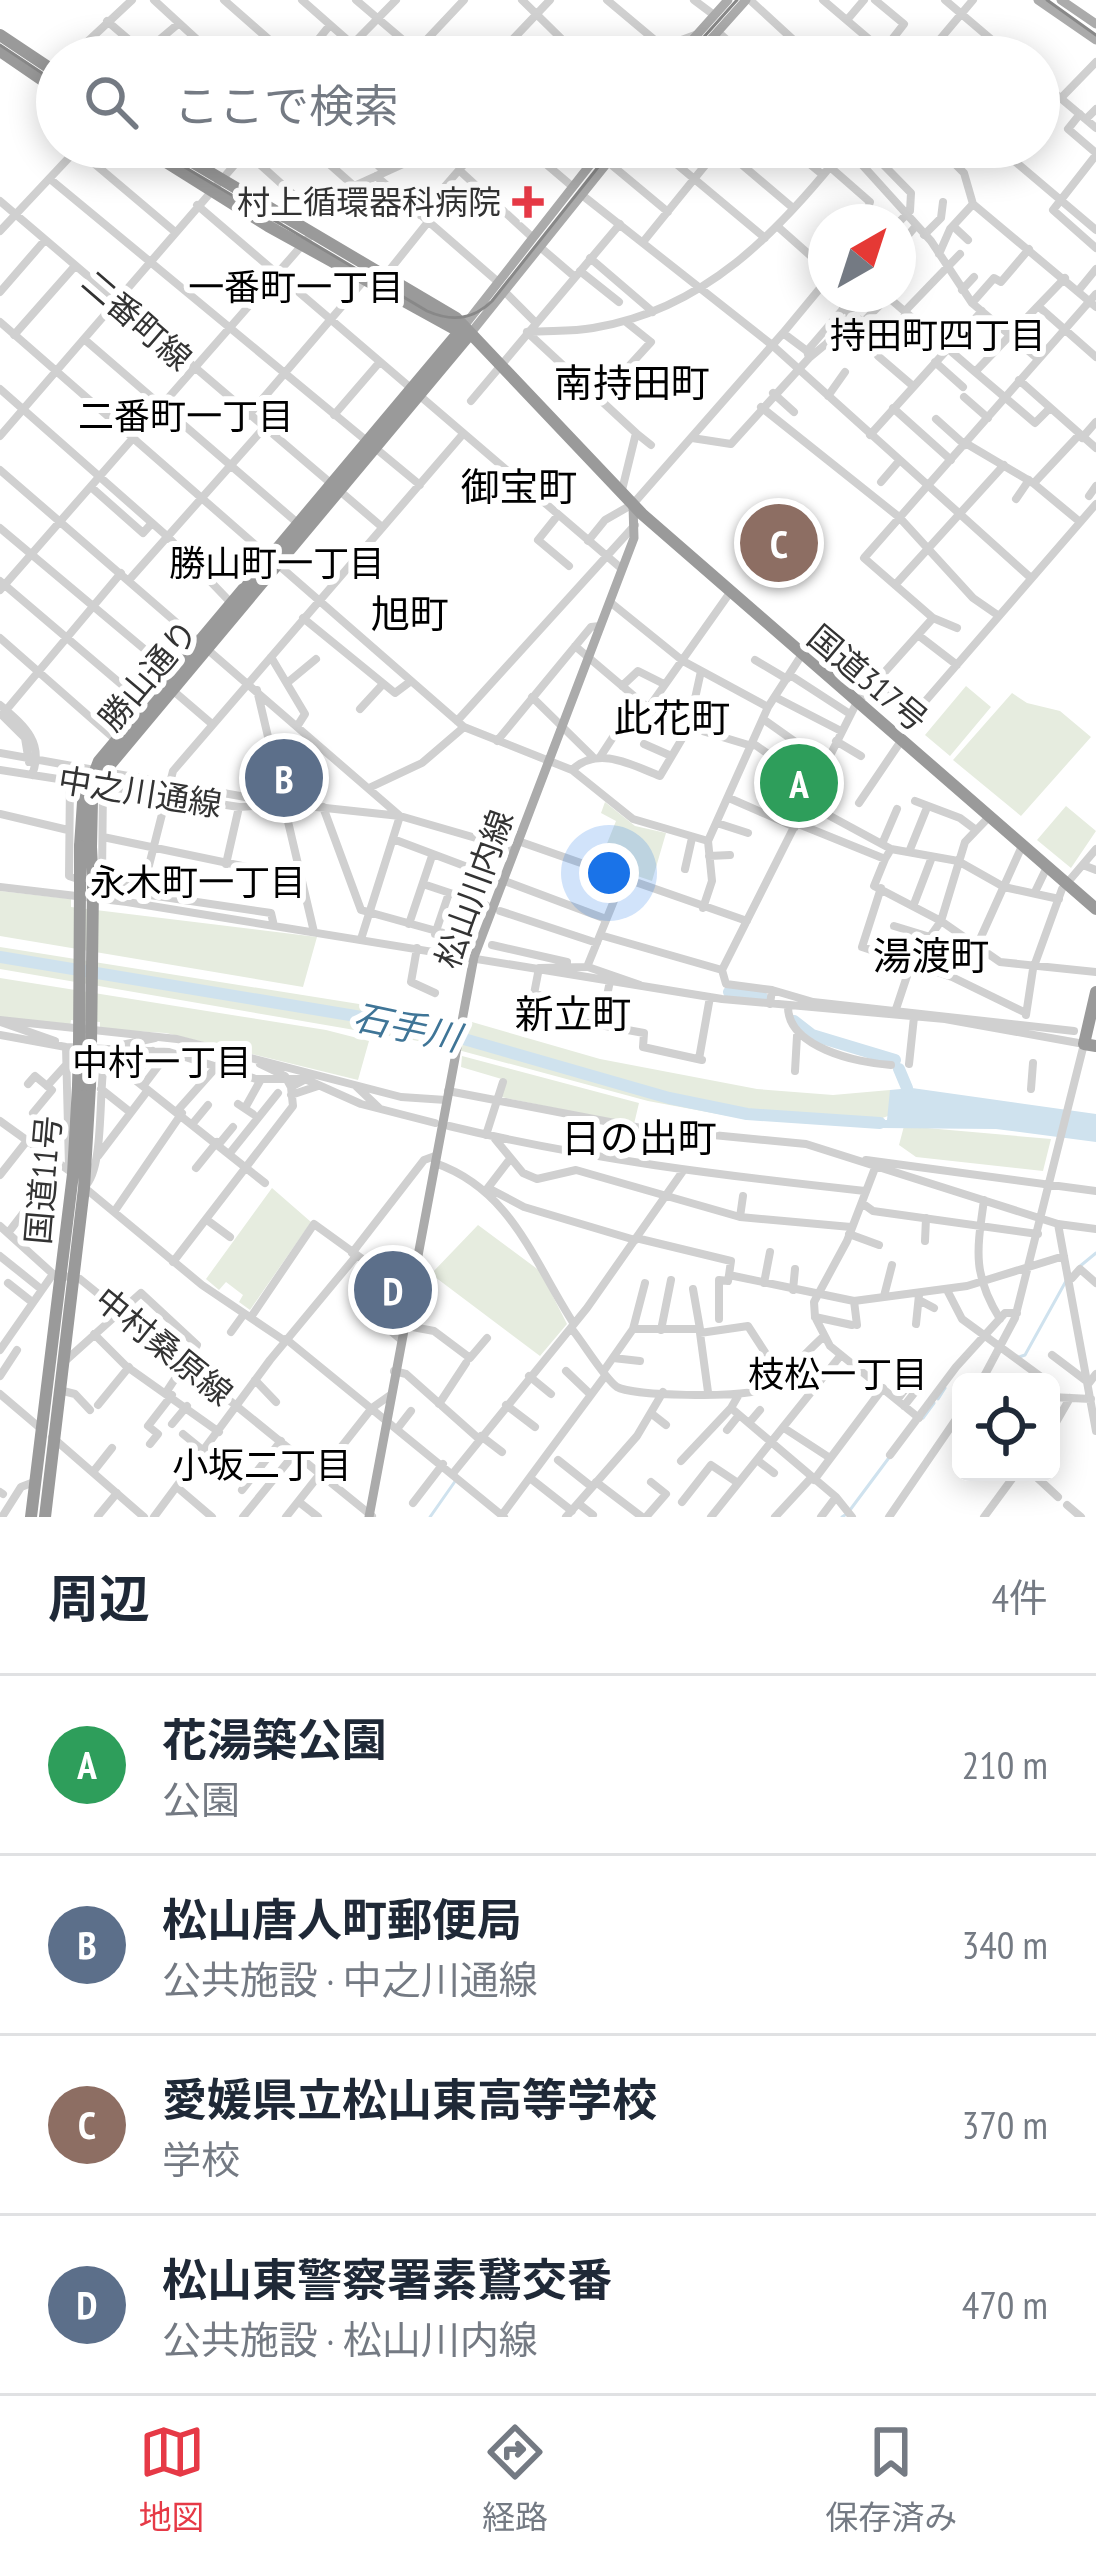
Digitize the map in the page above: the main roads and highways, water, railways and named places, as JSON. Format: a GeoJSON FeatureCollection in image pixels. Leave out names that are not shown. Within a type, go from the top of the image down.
{"type":"FeatureCollection","features":[{"type":"Feature","properties":{"kind":"highway"},"geometry":{"type":"LineString","coordinates":[[0,35],[36,58]]}},
{"type":"Feature","properties":{"kind":"highway"},"geometry":{"type":"LineString","coordinates":[[0,51],[36,76]]}},
{"type":"Feature","properties":{"kind":"highway"},"geometry":{"type":"LineString","coordinates":[[180,168],[282,218],[307,240]]}},
{"type":"Feature","properties":{"kind":"highway"},"geometry":{"type":"LineString","coordinates":[[192,168],[268,226],[307,240],[464,331]]}},
{"type":"Feature","properties":{"kind":"highway","name":"国道317号"},"geometry":{"type":"LineString","coordinates":[[464,331],[633,504],[853,709],[898,739],[1096,909]]}},
{"type":"Feature","properties":{"kind":"highway","name":"勝山通り"},"geometry":{"type":"LineString","coordinates":[[97,778],[464,331]]}},
{"type":"Feature","properties":{"kind":"highway","name":"勝山通り"},"geometry":{"type":"LineString","coordinates":[[97,778],[116,740],[150,708]]}},
{"type":"Feature","properties":{"kind":"highway","name":"国道11号"},"geometry":{"type":"LineString","coordinates":[[31,1517],[63,1363],[62,1276],[84,1188],[89,1087],[86,847],[97,778]]}},
{"type":"Feature","properties":{"kind":"highway"},"geometry":{"type":"LineString","coordinates":[[1090,1045],[1096,992]]}},
{"type":"Feature","properties":{"kind":"highway","name":"国道11号"},"geometry":{"type":"LineString","coordinates":[[45,1517],[62,1276],[89,1087]]}},
{"type":"Feature","properties":{"kind":"main road"},"geometry":{"type":"LineString","coordinates":[[697,36],[728,0]]}},
{"type":"Feature","properties":{"kind":"main road"},"geometry":{"type":"LineString","coordinates":[[714,36],[748,0]]}},
{"type":"Feature","properties":{"kind":"main road"},"geometry":{"type":"LineString","coordinates":[[1038,0],[1096,40]]}},
{"type":"Feature","properties":{"kind":"main road"},"geometry":{"type":"LineString","coordinates":[[1061,0],[1075,4],[1096,24]]}},
{"type":"Feature","properties":{"kind":"main road"},"geometry":{"type":"LineString","coordinates":[[464,331],[505,292],[540,247],[590,168]]}},
{"type":"Feature","properties":{"kind":"main road"},"geometry":{"type":"LineString","coordinates":[[464,331],[532,237],[602,168]]}},
{"type":"Feature","properties":{"kind":"main road","name":"松山川内線"},"geometry":{"type":"LineString","coordinates":[[370,1516],[399,1338],[474,957],[622,569],[635,525],[633,504]]}},
{"type":"Feature","properties":{"kind":"water"},"geometry":{"type":"Polygon","coordinates":[[[912,1088],[1096,1114],[1096,1142],[996,1129],[881,1128],[864,1121],[887,1120],[890,1090],[912,1088]]]}},
{"type":"Feature","properties":{"kind":"waterway","name":"石手川"},"geometry":{"type":"LineString","coordinates":[[0,957],[422,1027],[669,1098],[747,1114],[880,1123]]}},
{"type":"Feature","properties":{"kind":"waterway"},"geometry":{"type":"LineString","coordinates":[[729,992],[762,997]]}},
{"type":"Feature","properties":{"kind":"waterway"},"geometry":{"type":"LineString","coordinates":[[794,1021],[812,1035],[895,1060]]}},
{"type":"Feature","properties":{"kind":"waterway"},"geometry":{"type":"LineString","coordinates":[[899,1069],[907,1088]]}},
{"type":"Feature","properties":{"kind":"waterway"},"geometry":{"type":"LineString","coordinates":[[1079,1267],[1096,1253]]}},
{"type":"Feature","properties":{"kind":"waterway"},"geometry":{"type":"LineString","coordinates":[[1019,1357],[1025,1355],[1066,1281]]}},
{"type":"Feature","properties":{"kind":"waterway"},"geometry":{"type":"LineString","coordinates":[[938,1399],[945,1388]]}},
{"type":"Feature","properties":{"kind":"waterway"},"geometry":{"type":"LineString","coordinates":[[923,1418],[934,1403]]}},
{"type":"Feature","properties":{"kind":"waterway"},"geometry":{"type":"LineString","coordinates":[[850,1510],[891,1455]]}},
{"type":"Feature","properties":{"kind":"waterway"},"geometry":{"type":"LineString","coordinates":[[430,1517],[456,1480]]}},
{"type":"Feature","properties":{"kind":"tram line"},"geometry":{"type":"LineString","coordinates":[[705,36],[737,0]]}},
{"type":"Feature","properties":{"kind":"tram line"},"geometry":{"type":"LineString","coordinates":[[1047,0],[1096,35]]}},
{"type":"Feature","properties":{"kind":"tram line"},"geometry":{"type":"LineString","coordinates":[[0,45],[36,69]]}},
{"type":"Feature","properties":{"kind":"tram line"},"geometry":{"type":"LineString","coordinates":[[186,168],[427,311],[454,318],[477,312],[492,301],[597,168]]}},
{"type":"Feature","properties":{"kind":"place","name":"村上循環器科病院"},"geometry":{"type":"Point","coordinates":[528,202]}},
{"type":"Feature","properties":{"kind":"place","name":"愛媛県立松山東高等学校"},"geometry":{"type":"Point","coordinates":[779,543]}},
{"type":"Feature","properties":{"kind":"place","name":"松山唐人町郵便局"},"geometry":{"type":"Point","coordinates":[284,778]}},
{"type":"Feature","properties":{"kind":"place","name":"花湯築公園"},"geometry":{"type":"Point","coordinates":[799,783]}},
{"type":"Feature","properties":{"kind":"place","name":"松山東警察署素鵞交番"},"geometry":{"type":"Point","coordinates":[393,1290]}},
{"type":"Feature","properties":{"kind":"district","name":"一番町一丁目"},"geometry":{"type":"Point","coordinates":[296,287]}},
{"type":"Feature","properties":{"kind":"district","name":"持田町四丁目"},"geometry":{"type":"Point","coordinates":[938,335]}},
{"type":"Feature","properties":{"kind":"district","name":"南持田町"},"geometry":{"type":"Point","coordinates":[632,383]}},
{"type":"Feature","properties":{"kind":"district","name":"二番町一丁目"},"geometry":{"type":"Point","coordinates":[186,416]}},
{"type":"Feature","properties":{"kind":"district","name":"御宝町"},"geometry":{"type":"Point","coordinates":[519,487]}},
{"type":"Feature","properties":{"kind":"district","name":"勝山町一丁目"},"geometry":{"type":"Point","coordinates":[277,563]}},
{"type":"Feature","properties":{"kind":"district","name":"旭町"},"geometry":{"type":"Point","coordinates":[410,614]}},
{"type":"Feature","properties":{"kind":"district","name":"此花町"},"geometry":{"type":"Point","coordinates":[672,718]}},
{"type":"Feature","properties":{"kind":"district","name":"永木町一丁目"},"geometry":{"type":"Point","coordinates":[198,882]}},
{"type":"Feature","properties":{"kind":"district","name":"湯渡町"},"geometry":{"type":"Point","coordinates":[931,956]}},
{"type":"Feature","properties":{"kind":"district","name":"新立町"},"geometry":{"type":"Point","coordinates":[573,1014]}},
{"type":"Feature","properties":{"kind":"district","name":"中村一丁目"},"geometry":{"type":"Point","coordinates":[162,1062]}},
{"type":"Feature","properties":{"kind":"district","name":"日の出町"},"geometry":{"type":"Point","coordinates":[639,1138]}},
{"type":"Feature","properties":{"kind":"district","name":"枝松一丁目"},"geometry":{"type":"Point","coordinates":[838,1374]}},
{"type":"Feature","properties":{"kind":"district","name":"小坂二丁目"},"geometry":{"type":"Point","coordinates":[262,1465]}}]}
